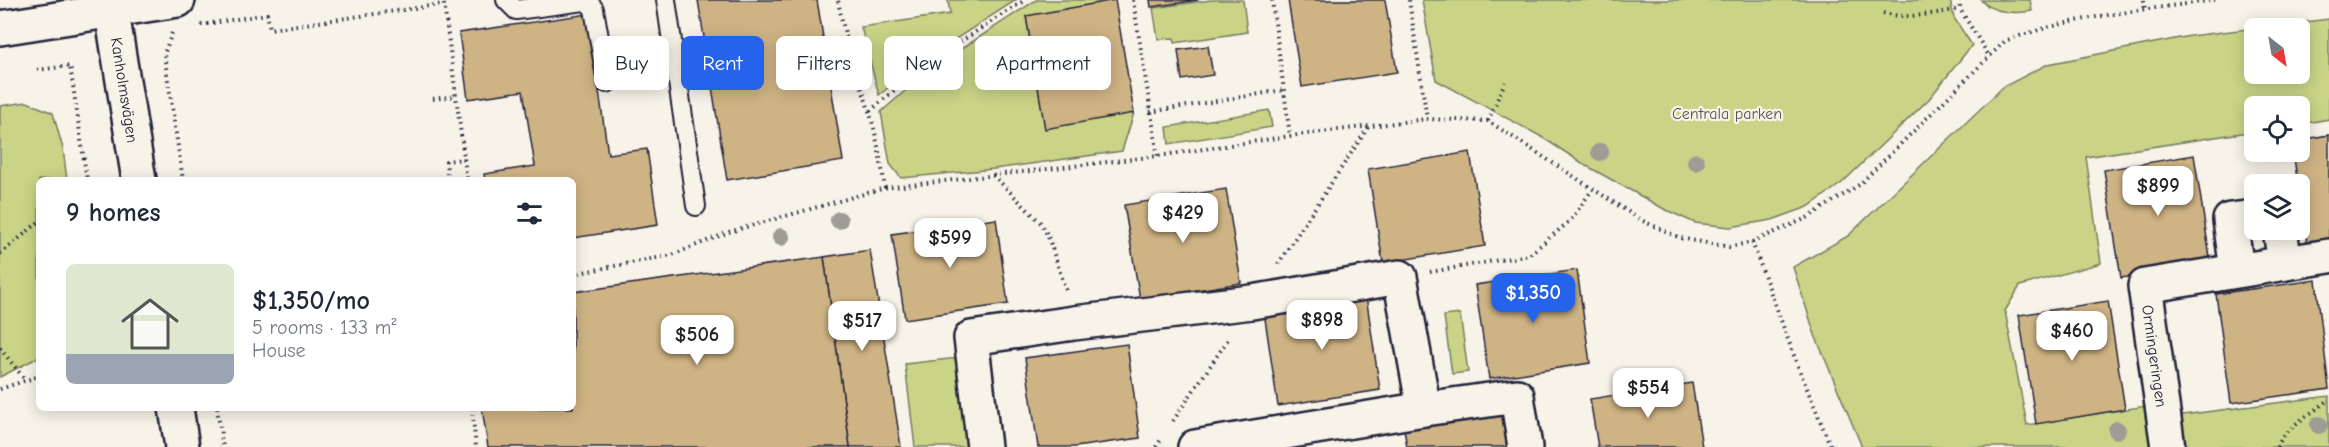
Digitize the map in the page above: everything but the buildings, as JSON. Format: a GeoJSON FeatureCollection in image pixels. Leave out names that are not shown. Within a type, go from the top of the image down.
{"type":"FeatureCollection","features":[{"type":"Feature","properties":{"kind":"street"},"geometry":{"type":"LineString","coordinates":[[0,28],[111,5],[186,13]]}},
{"type":"Feature","properties":{"kind":"street","name":"Kanholmsvägen"},"geometry":{"type":"LineString","coordinates":[[111,5],[140,177]]}},
{"type":"Feature","properties":{"kind":"street"},"geometry":{"type":"LineString","coordinates":[[2237,270],[2230,220],[2244,218]]}},
{"type":"Feature","properties":{"kind":"street"},"geometry":{"type":"LineString","coordinates":[[2282,240],[2285,263]]}},
{"type":"Feature","properties":{"kind":"street","name":"Ormingeringen"},"geometry":{"type":"LineString","coordinates":[[2168,447],[2145,286],[2285,263],[2328,262]]}},
{"type":"Feature","properties":{"kind":"street"},"geometry":{"type":"LineString","coordinates":[[984,447],[971,338],[1252,302],[1400,277],[1424,409]]}},
{"type":"Feature","properties":{"kind":"street"},"geometry":{"type":"LineString","coordinates":[[1195,447],[1517,396],[1525,447]]}},
{"type":"Feature","properties":{"kind":"street"},"geometry":{"type":"LineString","coordinates":[[176,411],[182,447]]}},
{"type":"Feature","properties":{"kind":"lane"},"geometry":{"type":"LineString","coordinates":[[506,0],[516,10],[584,1],[594,9],[599,36]]}},
{"type":"Feature","properties":{"kind":"lane"},"geometry":{"type":"LineString","coordinates":[[666,0],[696,206]]}},
{"type":"Feature","properties":{"kind":"path"},"geometry":{"type":"LineString","coordinates":[[837,0],[843,30],[870,111],[880,152],[885,188]]}},
{"type":"Feature","properties":{"kind":"path"},"geometry":{"type":"LineString","coordinates":[[870,111],[924,65],[1025,0]]}},
{"type":"Feature","properties":{"kind":"path"},"geometry":{"type":"LineString","coordinates":[[1133,0],[1158,156]]}},
{"type":"Feature","properties":{"kind":"path"},"geometry":{"type":"LineString","coordinates":[[1272,0],[1290,136]]}},
{"type":"Feature","properties":{"kind":"path"},"geometry":{"type":"LineString","coordinates":[[1409,0],[1427,119]]}},
{"type":"Feature","properties":{"kind":"path"},"geometry":{"type":"LineString","coordinates":[[1959,0],[1960,9],[1989,56]]}},
{"type":"Feature","properties":{"kind":"path"},"geometry":{"type":"LineString","coordinates":[[2144,0],[2145,10]]}},
{"type":"Feature","properties":{"kind":"path"},"geometry":{"type":"LineString","coordinates":[[576,273],[672,255],[729,232],[885,188],[1158,156],[1290,136],[1427,119],[1488,121],[1641,220],[1680,238],[1729,247],[1752,242],[1807,218],[1859,185],[2005,41],[2035,29],[2070,21],[2215,0]]}},
{"type":"Feature","properties":{"kind":"path"},"geometry":{"type":"LineString","coordinates":[[186,13],[267,14],[270,29],[444,4],[467,177]]}},
{"type":"Feature","properties":{"kind":"path"},"geometry":{"type":"LineString","coordinates":[[1883,13],[1896,16],[1918,16],[1960,9]]}},
{"type":"Feature","properties":{"kind":"path"},"geometry":{"type":"LineString","coordinates":[[164,54],[183,177]]}},
{"type":"Feature","properties":{"kind":"path"},"geometry":{"type":"LineString","coordinates":[[37,70],[70,66],[87,177]]}},
{"type":"Feature","properties":{"kind":"path"},"geometry":{"type":"LineString","coordinates":[[1488,121],[1505,82]]}},
{"type":"Feature","properties":{"kind":"path"},"geometry":{"type":"LineString","coordinates":[[1150,112],[1284,90]]}},
{"type":"Feature","properties":{"kind":"path"},"geometry":{"type":"LineString","coordinates":[[433,99],[455,96]]}},
{"type":"Feature","properties":{"kind":"path"},"geometry":{"type":"LineString","coordinates":[[448,177],[446,161],[464,159]]}},
{"type":"Feature","properties":{"kind":"path"},"geometry":{"type":"LineString","coordinates":[[993,174],[1042,225],[1061,275],[1074,323]]}},
{"type":"Feature","properties":{"kind":"path"},"geometry":{"type":"LineString","coordinates":[[1400,277],[1529,255],[1571,220],[1592,189]]}},
{"type":"Feature","properties":{"kind":"path"},"geometry":{"type":"LineString","coordinates":[[0,254],[36,224]]}},
{"type":"Feature","properties":{"kind":"path"},"geometry":{"type":"LineString","coordinates":[[1752,242],[1799,369],[1831,447]]}},
{"type":"Feature","properties":{"kind":"path"},"geometry":{"type":"LineString","coordinates":[[0,348],[26,381]]}},
{"type":"Feature","properties":{"kind":"path"},"geometry":{"type":"LineString","coordinates":[[0,389],[36,377]]}},
{"type":"Feature","properties":{"kind":"path"},"geometry":{"type":"LineString","coordinates":[[2277,447],[2280,441],[2302,420],[2329,400]]}},
{"type":"Feature","properties":{"kind":"path"},"geometry":{"type":"LineString","coordinates":[[217,411],[223,447]]}},
{"type":"Feature","properties":{"kind":"path"},"geometry":{"type":"LineString","coordinates":[[471,411],[476,447]]}},
{"type":"Feature","properties":{"kind":"green space"},"geometry":{"type":"Polygon","coordinates":[[[948,0],[1016,0],[960,36],[884,36],[885,90],[879,95],[872,69],[872,36],[863,36],[861,27],[950,14],[948,0]]]}},
{"type":"Feature","properties":{"kind":"green space"},"geometry":{"type":"Polygon","coordinates":[[[1036,0],[1115,0],[1026,16],[1029,36],[981,36],[1036,0]]]}},
{"type":"Feature","properties":{"kind":"green space"},"geometry":{"type":"Polygon","coordinates":[[[1211,0],[1243,0],[1247,32],[1175,43],[1174,38],[1158,39],[1153,8],[1211,0]]]}},
{"type":"Feature","properties":{"kind":"green space","name":"Centrala parken"},"geometry":{"type":"Polygon","coordinates":[[[1422,0],[1950,0],[1954,18],[1972,45],[1929,99],[1842,183],[1808,207],[1772,220],[1730,227],[1695,223],[1664,209],[1587,166],[1540,136],[1436,80],[1422,0]]]}},
{"type":"Feature","properties":{"kind":"green space"},"geometry":{"type":"Polygon","coordinates":[[[1981,0],[2030,0],[2032,11],[1998,10],[1991,8],[1981,0]]]}},
{"type":"Feature","properties":{"kind":"green space"},"geometry":{"type":"Polygon","coordinates":[[[2329,19],[2329,119],[2310,122],[2310,96],[2244,96],[2244,133],[2086,157],[2101,263],[2020,286],[2005,311],[2027,425],[2152,405],[2159,447],[1862,447],[1815,335],[1793,267],[1848,236],[2003,87],[2048,64],[2190,36],[2244,29],[2244,84],[2310,84],[2310,21],[2329,19]]]}},
{"type":"Feature","properties":{"kind":"green space"},"geometry":{"type":"Polygon","coordinates":[[[975,40],[975,90],[1039,90],[1045,128],[1134,113],[1122,151],[994,169],[901,178],[890,164],[881,112],[906,90],[963,90],[963,48],[975,40]]]}},
{"type":"Feature","properties":{"kind":"green space"},"geometry":{"type":"Polygon","coordinates":[[[27,102],[53,113],[63,149],[67,177],[36,177],[36,359],[0,377],[0,106],[27,102]]]}},
{"type":"Feature","properties":{"kind":"green space"},"geometry":{"type":"Polygon","coordinates":[[[1269,110],[1272,127],[1169,144],[1167,127],[1269,110]]]}},
{"type":"Feature","properties":{"kind":"green space"},"geometry":{"type":"Polygon","coordinates":[[[1460,314],[1468,372],[1452,374],[1444,316],[1460,314]]]}},
{"type":"Feature","properties":{"kind":"green space"},"geometry":{"type":"Polygon","coordinates":[[[958,358],[968,447],[915,447],[905,364],[958,358]]]}},
{"type":"Feature","properties":{"kind":"green space"},"geometry":{"type":"Polygon","coordinates":[[[2329,396],[2329,447],[2179,447],[2175,416],[2329,396]]]}}]}
